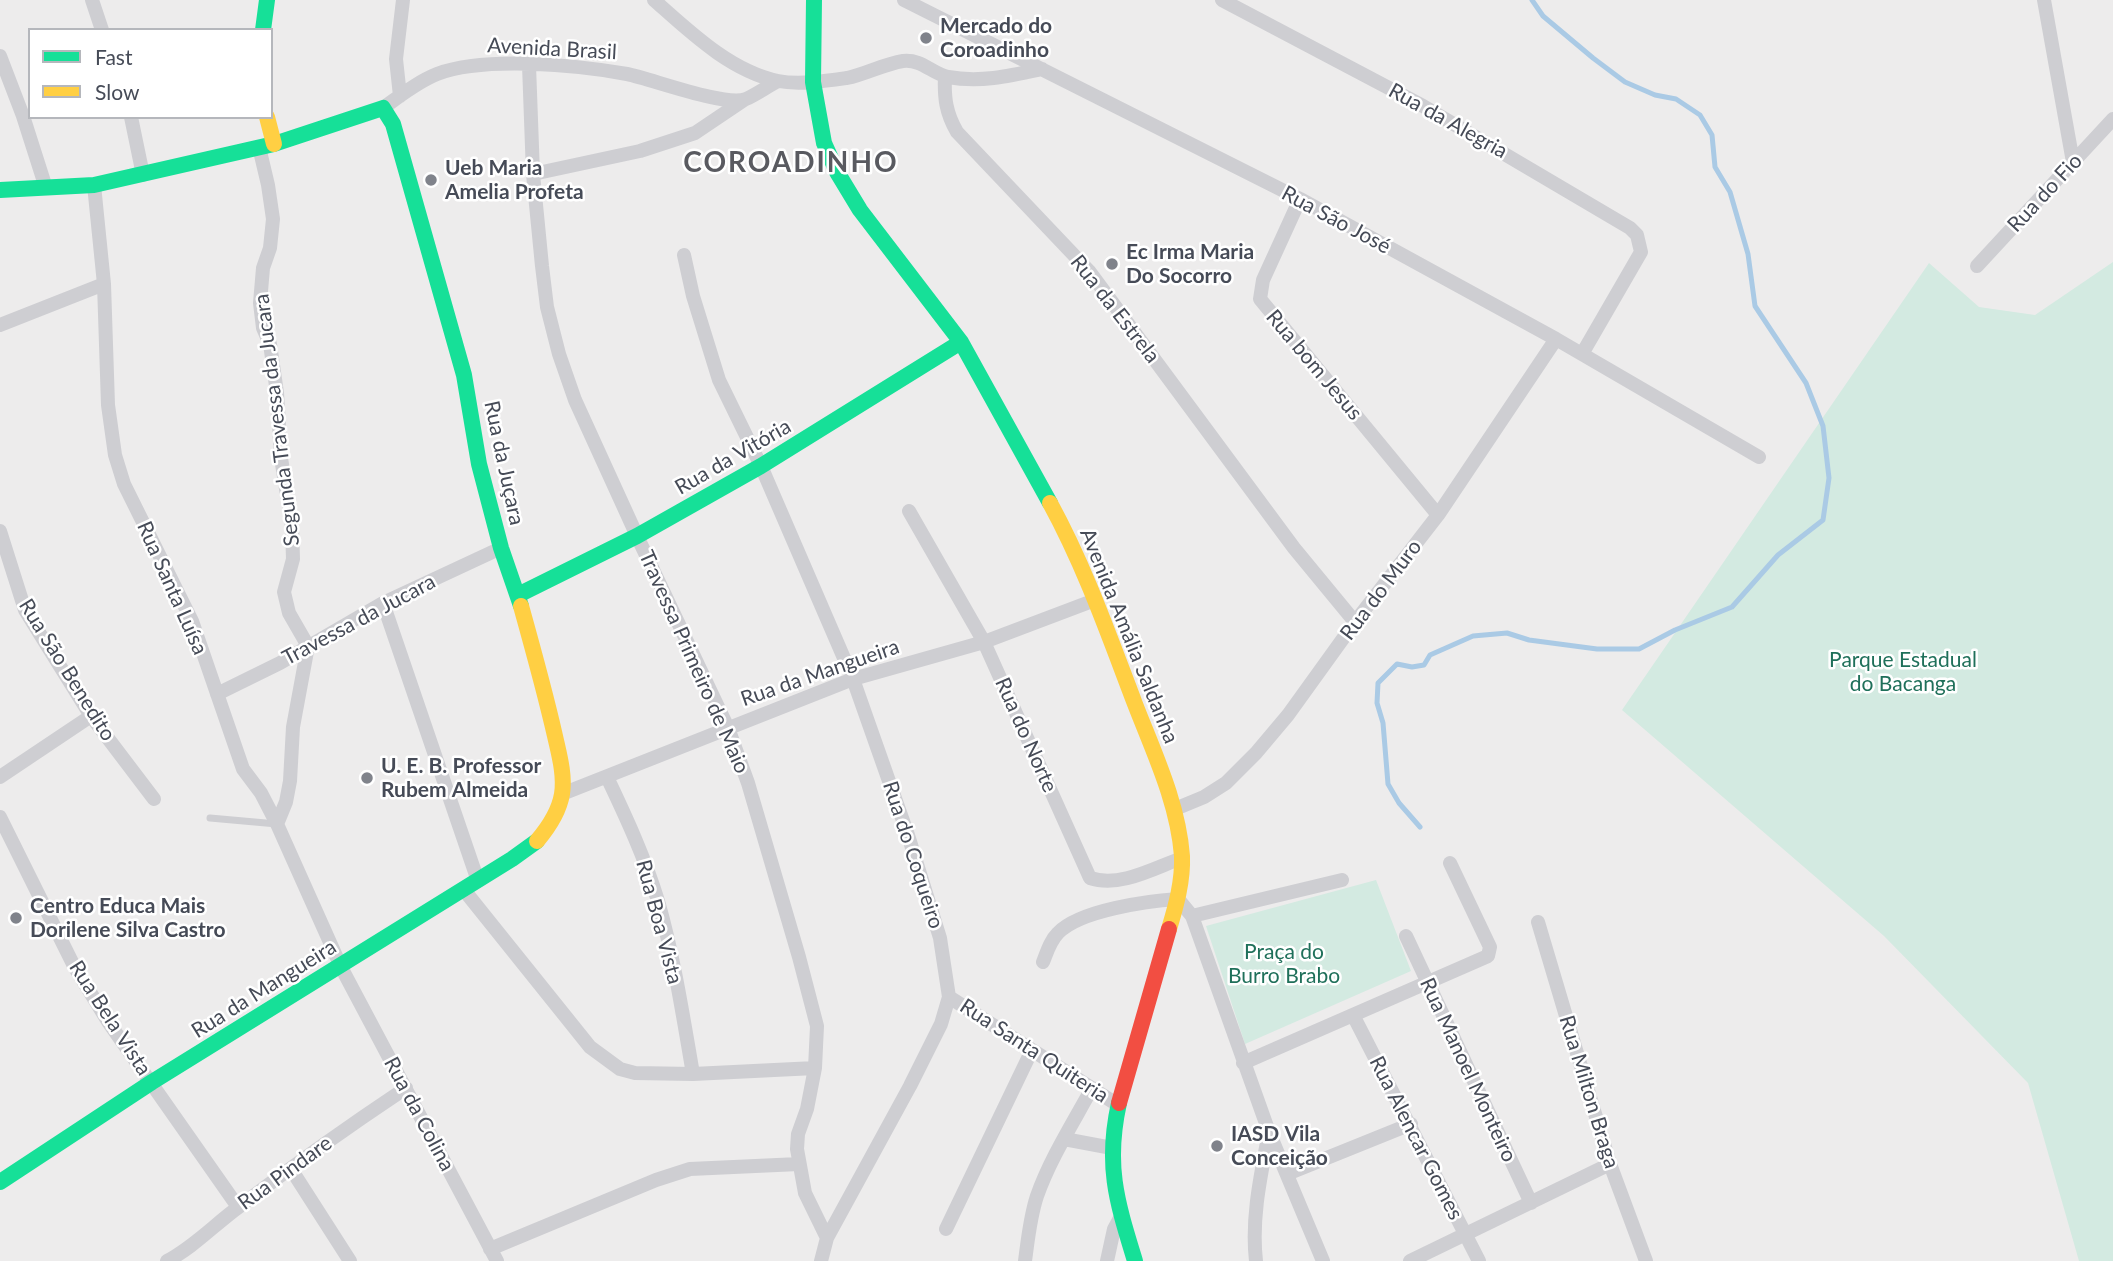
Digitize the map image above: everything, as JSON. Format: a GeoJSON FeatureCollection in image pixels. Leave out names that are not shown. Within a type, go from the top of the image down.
{"type":"FeatureCollection","features":[{"type":"Feature","properties":{"kind":"street"},"geometry":{"type":"LineString","coordinates":[[92,0],[102,28]]}},
{"type":"Feature","properties":{"kind":"street"},"geometry":{"type":"LineString","coordinates":[[263,28],[267,0]]}},
{"type":"Feature","properties":{"kind":"street"},"geometry":{"type":"LineString","coordinates":[[400,96],[396,59],[403,0]]}},
{"type":"Feature","properties":{"kind":"street"},"geometry":{"type":"LineString","coordinates":[[654,0],[696,36],[741,67],[778,81],[813,82],[862,75],[903,61],[919,62],[945,76],[980,80],[1042,69]]}},
{"type":"Feature","properties":{"kind":"street","name":"Avenida Amália Saldanha"},"geometry":{"type":"LineString","coordinates":[[814,0],[813,82],[824,143],[837,172],[860,210],[961,342],[1067,535],[1095,600],[1175,809],[1182,858],[1178,899],[1118,1105],[1112,1148],[1120,1218],[1135,1261]]}},
{"type":"Feature","properties":{"kind":"street","name":"Rua São José"},"geometry":{"type":"LineString","coordinates":[[904,0],[1300,199],[1556,339],[1759,457]]}},
{"type":"Feature","properties":{"kind":"street","name":"Rua da Alegria"},"geometry":{"type":"LineString","coordinates":[[1222,0],[1423,106],[1630,228],[1640,243],[1641,252],[1582,354]]}},
{"type":"Feature","properties":{"kind":"street"},"geometry":{"type":"LineString","coordinates":[[2044,0],[2073,162]]}},
{"type":"Feature","properties":{"kind":"street"},"geometry":{"type":"LineString","coordinates":[[0,56],[46,188]]}},
{"type":"Feature","properties":{"kind":"street","name":"Avenida Brasil"},"geometry":{"type":"LineString","coordinates":[[0,190],[94,185],[267,146],[383,108],[437,74],[463,67],[529,65],[583,68],[627,75],[694,94],[744,100]]}},
{"type":"Feature","properties":{"kind":"street","name":"Travessa Primeiro de Maio"},"geometry":{"type":"LineString","coordinates":[[529,65],[533,174],[547,307],[559,354],[575,400],[728,728],[748,783],[817,1026],[815,1068],[807,1109],[798,1135],[799,1164],[805,1193],[827,1238]]}},
{"type":"Feature","properties":{"kind":"street","name":"Rua da Estrela"},"geometry":{"type":"LineString","coordinates":[[945,76],[944,97],[948,117],[957,132],[1089,271],[1294,548],[1355,622]]}},
{"type":"Feature","properties":{"kind":"street"},"geometry":{"type":"LineString","coordinates":[[533,174],[640,151],[695,133],[778,81]]}},
{"type":"Feature","properties":{"kind":"street","name":"Rua da Juçara"},"geometry":{"type":"LineString","coordinates":[[383,108],[393,124],[464,375],[479,464],[501,548],[518,595],[546,694],[562,770],[562,794],[547,829]]}},
{"type":"Feature","properties":{"kind":"street"},"geometry":{"type":"LineString","coordinates":[[131,119],[143,175]]}},
{"type":"Feature","properties":{"kind":"street"},"geometry":{"type":"LineString","coordinates":[[267,119],[267,146]]}},
{"type":"Feature","properties":{"kind":"street","name":"Rua do Fio"},"geometry":{"type":"LineString","coordinates":[[1977,266],[2113,120]]}},
{"type":"Feature","properties":{"kind":"street","name":"Segunda Travessa da Jucara"},"geometry":{"type":"LineString","coordinates":[[267,146],[268,185],[273,219],[270,248],[263,268],[260,303],[263,328],[270,344],[277,393],[281,458],[292,526],[293,559],[284,592],[289,613],[308,646]]}},
{"type":"Feature","properties":{"kind":"street","name":"Rua Santa Luísa"},"geometry":{"type":"LineString","coordinates":[[94,185],[104,284],[108,404],[115,455],[124,484],[192,621],[243,769],[261,793],[277,824],[341,967]]}},
{"type":"Feature","properties":{"kind":"street","name":"Rua bom Jesus"},"geometry":{"type":"LineString","coordinates":[[1300,199],[1263,280],[1260,299],[1438,514]]}},
{"type":"Feature","properties":{"kind":"street","name":"Rua do Coqueiro"},"geometry":{"type":"LineString","coordinates":[[684,255],[693,296],[719,380],[761,466],[853,679],[908,835],[940,938],[949,997],[941,1024],[910,1086],[827,1238]]}},
{"type":"Feature","properties":{"kind":"street"},"geometry":{"type":"LineString","coordinates":[[0,325],[104,284]]}},
{"type":"Feature","properties":{"kind":"street","name":"Rua do Muro"},"geometry":{"type":"LineString","coordinates":[[1175,809],[1204,797],[1226,783],[1288,715],[1438,514],[1556,339]]}},
{"type":"Feature","properties":{"kind":"street","name":"Rua da Vitória"},"geometry":{"type":"LineString","coordinates":[[518,595],[637,536],[761,466],[961,342]]}},
{"type":"Feature","properties":{"kind":"street","name":"Rua do Norte"},"geometry":{"type":"LineString","coordinates":[[909,511],[984,642],[1090,878],[1104,883],[1124,879],[1182,858]]}},
{"type":"Feature","properties":{"kind":"street","name":"Rua São Benedito"},"geometry":{"type":"LineString","coordinates":[[0,531],[25,610],[91,716],[154,799]]}},
{"type":"Feature","properties":{"kind":"street","name":"Travessa da Jucara"},"geometry":{"type":"LineString","coordinates":[[217,694],[280,663],[383,603],[501,548]]}},
{"type":"Feature","properties":{"kind":"street","name":"Rua da Mangueira"},"geometry":{"type":"LineString","coordinates":[[562,794],[853,679],[984,642],[1095,600]]}},
{"type":"Feature","properties":{"kind":"street"},"geometry":{"type":"LineString","coordinates":[[383,603],[478,881]]}},
{"type":"Feature","properties":{"kind":"street"},"geometry":{"type":"LineString","coordinates":[[277,824],[286,803],[290,781],[293,727],[308,646]]}},
{"type":"Feature","properties":{"kind":"street"},"geometry":{"type":"LineString","coordinates":[[0,777],[91,716]]}},
{"type":"Feature","properties":{"kind":"street","name":"Rua Boa Vista"},"geometry":{"type":"LineString","coordinates":[[607,777],[637,842],[658,901],[677,986],[692,1074]]}},
{"type":"Feature","properties":{"kind":"street","name":"Rua Bela Vista"},"geometry":{"type":"LineString","coordinates":[[0,817],[74,966],[109,1023],[238,1207]]}},
{"type":"Feature","properties":{"kind":"street","name":"Rua da Mangueira"},"geometry":{"type":"LineString","coordinates":[[0,1182],[152,1082],[478,881],[535,842],[547,829]]}},
{"type":"Feature","properties":{"kind":"street"},"geometry":{"type":"LineString","coordinates":[[1243,1063],[1427,981],[1480,961],[1490,952],[1450,863]]}},
{"type":"Feature","properties":{"kind":"street"},"geometry":{"type":"LineString","coordinates":[[1192,916],[1342,880]]}},
{"type":"Feature","properties":{"kind":"street"},"geometry":{"type":"LineString","coordinates":[[464,890],[590,1047],[609,1062],[635,1073],[692,1074],[815,1068]]}},
{"type":"Feature","properties":{"kind":"street"},"geometry":{"type":"LineString","coordinates":[[1043,962],[1050,944],[1068,925],[1117,908],[1149,901],[1178,899],[1192,916],[1243,1063],[1322,1261]]}},
{"type":"Feature","properties":{"kind":"street","name":"Rua Milton Braga"},"geometry":{"type":"LineString","coordinates":[[1538,922],[1610,1164],[1646,1261]]}},
{"type":"Feature","properties":{"kind":"street","name":"Rua Manoel Monteiro"},"geometry":{"type":"LineString","coordinates":[[1406,936],[1531,1203]]}},
{"type":"Feature","properties":{"kind":"street","name":"Rua da Colina"},"geometry":{"type":"LineString","coordinates":[[341,967],[494,1255]]}},
{"type":"Feature","properties":{"kind":"street","name":"Rua Santa Quiteria"},"geometry":{"type":"LineString","coordinates":[[949,997],[1118,1105]]}},
{"type":"Feature","properties":{"kind":"street","name":"Rua Alencar Gomes"},"geometry":{"type":"LineString","coordinates":[[1353,1015],[1479,1261]]}},
{"type":"Feature","properties":{"kind":"street"},"geometry":{"type":"LineString","coordinates":[[946,1229],[1032,1049]]}},
{"type":"Feature","properties":{"kind":"street","name":"Rua Pindare"},"geometry":{"type":"LineString","coordinates":[[177,1259],[238,1207],[406,1088]]}},
{"type":"Feature","properties":{"kind":"street"},"geometry":{"type":"LineString","coordinates":[[1025,1261],[1031,1216],[1038,1193],[1092,1088]]}},
{"type":"Feature","properties":{"kind":"street"},"geometry":{"type":"LineString","coordinates":[[1287,1174],[1411,1124]]}},
{"type":"Feature","properties":{"kind":"street"},"geometry":{"type":"LineString","coordinates":[[1256,1261],[1254,1244],[1257,1200],[1269,1132]]}},
{"type":"Feature","properties":{"kind":"street"},"geometry":{"type":"LineString","coordinates":[[1064,1139],[1112,1148]]}},
{"type":"Feature","properties":{"kind":"street"},"geometry":{"type":"LineString","coordinates":[[494,1255],[656,1180],[690,1169],[799,1164]]}},
{"type":"Feature","properties":{"kind":"street"},"geometry":{"type":"LineString","coordinates":[[1410,1261],[1610,1164]]}},
{"type":"Feature","properties":{"kind":"street"},"geometry":{"type":"LineString","coordinates":[[291,1169],[350,1261]]}},
{"type":"Feature","properties":{"kind":"street","name":"Avenida Amália Saldanha"},"geometry":{"type":"LineString","coordinates":[[1107,1261],[1114,1229],[1120,1218]]}},
{"type":"Feature","properties":{"kind":"street"},"geometry":{"type":"LineString","coordinates":[[821,1261],[827,1238]]}},
{"type":"Feature","properties":{"kind":"lane"},"geometry":{"type":"LineString","coordinates":[[210,818],[277,824]]}},
{"type":"Feature","properties":{"kind":"green space","name":"Parque Estadual do Bacanga"},"geometry":{"type":"Polygon","coordinates":[[[2113,262],[2113,1261],[2079,1261],[2028,1083],[1884,936],[1622,710],[1929,263],[1979,307],[2035,315],[2113,262]]]}},
{"type":"Feature","properties":{"kind":"green space","name":"Praça do Burro Brabo"},"geometry":{"type":"Polygon","coordinates":[[[1376,880],[1411,971],[1245,1044],[1206,926],[1376,880]]]}},
{"type":"Feature","properties":{"kind":"waterway"},"geometry":{"type":"LineString","coordinates":[[1420,827],[1399,803],[1388,784],[1383,723],[1377,703],[1378,683],[1397,664],[1412,667],[1424,665],[1430,655],[1473,636],[1507,633],[1529,640],[1597,649],[1639,649],[1675,630],[1732,607],[1778,555],[1823,520],[1829,478],[1823,426],[1806,383],[1755,306],[1748,254],[1730,192],[1715,167],[1712,135],[1700,115],[1676,99],[1655,95],[1625,82],[1543,16],[1532,0]]}},
{"type":"Feature","properties":{"kind":"traffic: fast"},"geometry":{"type":"LineString","coordinates":[[263,28],[267,0]]}},
{"type":"Feature","properties":{"kind":"traffic: fast"},"geometry":{"type":"LineString","coordinates":[[814,0],[813,82],[824,143],[837,172],[860,210],[961,342],[1050,503]]}},
{"type":"Feature","properties":{"kind":"traffic: fast"},"geometry":{"type":"LineString","coordinates":[[0,190],[94,185],[274,144],[383,108],[393,124],[464,375],[479,464],[501,548],[521,606]]}},
{"type":"Feature","properties":{"kind":"traffic: fast"},"geometry":{"type":"LineString","coordinates":[[518,595],[637,536],[761,466],[961,342]]}},
{"type":"Feature","properties":{"kind":"traffic: fast"},"geometry":{"type":"LineString","coordinates":[[0,1182],[152,1082],[537,841]]}},
{"type":"Feature","properties":{"kind":"traffic: fast"},"geometry":{"type":"LineString","coordinates":[[1119,1103],[1113,1165],[1118,1202],[1135,1261]]}},
{"type":"Feature","properties":{"kind":"traffic: slow"},"geometry":{"type":"LineString","coordinates":[[268,119],[274,144]]}},
{"type":"Feature","properties":{"kind":"traffic: slow"},"geometry":{"type":"LineString","coordinates":[[1050,503],[1096,602],[1176,817],[1182,865],[1169,929]]}},
{"type":"Feature","properties":{"kind":"traffic: slow"},"geometry":{"type":"LineString","coordinates":[[521,606],[560,757],[563,779],[558,807],[537,841]]}},
{"type":"Feature","properties":{"kind":"traffic: jam"},"geometry":{"type":"LineString","coordinates":[[1119,1103],[1169,929]]}},
{"type":"Feature","properties":{"kind":"place","name":"Mercado do Coroadinho"},"geometry":{"type":"Point","coordinates":[926,38]}},
{"type":"Feature","properties":{"kind":"place","name":"Ueb Maria Amelia Profeta"},"geometry":{"type":"Point","coordinates":[431,180]}},
{"type":"Feature","properties":{"kind":"place","name":"Ec Irma Maria Do Socorro"},"geometry":{"type":"Point","coordinates":[1112,264]}},
{"type":"Feature","properties":{"kind":"place","name":"U. E. B. Professor Rubem Almeida"},"geometry":{"type":"Point","coordinates":[367,778]}},
{"type":"Feature","properties":{"kind":"place","name":"Centro Educa Mais Dorilene Silva Castro"},"geometry":{"type":"Point","coordinates":[16,918]}},
{"type":"Feature","properties":{"kind":"place","name":"IASD Vila Conceição"},"geometry":{"type":"Point","coordinates":[1217,1146]}},
{"type":"Feature","properties":{"kind":"district","name":"COROADINHO"},"geometry":{"type":"Point","coordinates":[791,163]}}]}
